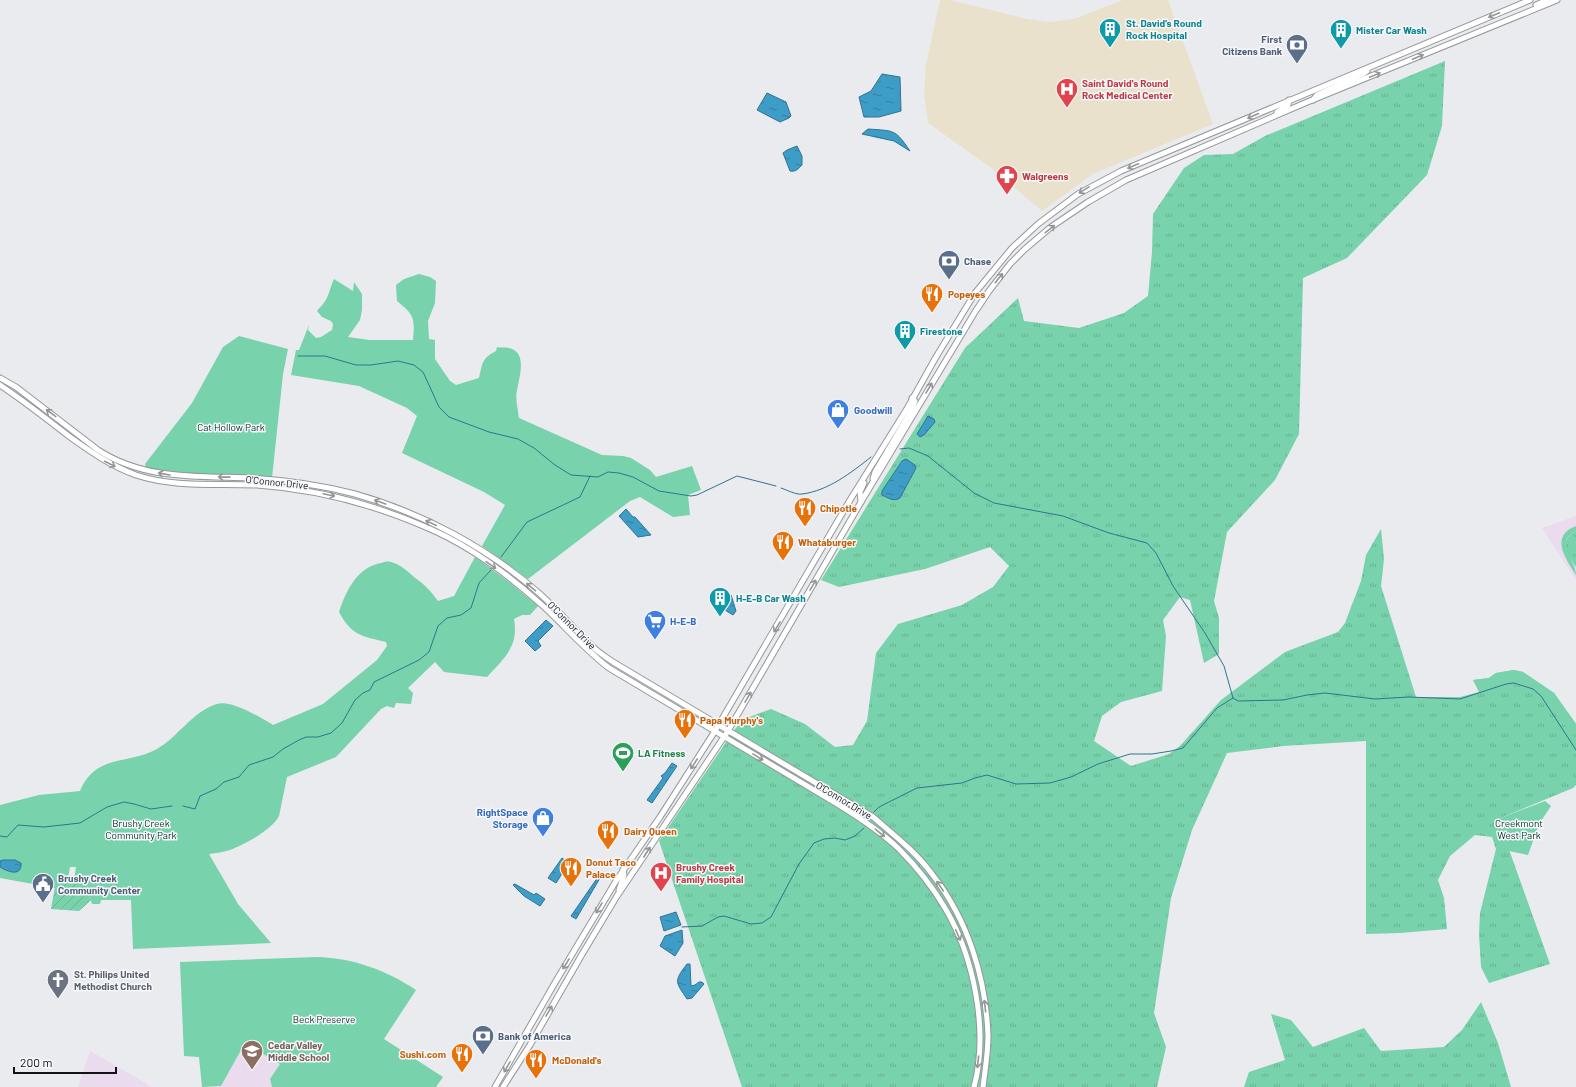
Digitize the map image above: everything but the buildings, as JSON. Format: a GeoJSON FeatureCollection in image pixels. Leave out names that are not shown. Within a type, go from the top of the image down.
{"type":"FeatureCollection","features":[{"type":"Feature","properties":{"kind":"main road"},"geometry":{"type":"LineString","coordinates":[[495,1087],[558,976],[624,870],[715,731],[850,500],[890,436],[967,306],[989,274],[1012,248],[1043,220],[1088,188],[1121,171],[1530,0]]}},
{"type":"Feature","properties":{"kind":"main road"},"geometry":{"type":"LineString","coordinates":[[1523,14],[1526,9],[1547,0]]}},
{"type":"Feature","properties":{"kind":"main road"},"geometry":{"type":"LineString","coordinates":[[503,1087],[530,1045],[617,896],[728,731],[861,502],[974,312],[989,291],[1020,254],[1052,227],[1088,202],[1126,180],[1313,100],[1557,0]]}},
{"type":"Feature","properties":{"kind":"main road"},"geometry":{"type":"LineString","coordinates":[[1446,36],[1450,44]]}},
{"type":"Feature","properties":{"kind":"main road"},"geometry":{"type":"LineString","coordinates":[[1438,39],[1442,47]]}},
{"type":"Feature","properties":{"kind":"main road"},"geometry":{"type":"LineString","coordinates":[[1313,100],[1317,94],[1363,74],[1372,66]]}},
{"type":"Feature","properties":{"kind":"main road"},"geometry":{"type":"LineString","coordinates":[[1227,138],[1231,133],[1284,109],[1289,104],[1289,100]]}},
{"type":"Feature","properties":{"kind":"main road"},"geometry":{"type":"LineString","coordinates":[[1180,146],[1184,155]]}},
{"type":"Feature","properties":{"kind":"main road","name":"O'Connor Drive"},"geometry":{"type":"LineString","coordinates":[[0,378],[16,387],[98,450],[108,456],[139,468],[177,476],[277,480],[336,489],[369,498],[420,517],[443,528],[507,567],[553,606],[593,648],[655,688],[873,817],[902,841],[932,874],[954,909],[968,938],[978,967],[985,1002],[988,1036],[983,1087]]}},
{"type":"Feature","properties":{"kind":"main road","name":"O'Connor Drive"},"geometry":{"type":"LineString","coordinates":[[0,385],[89,452],[109,463],[137,475],[167,482],[254,485],[315,492],[367,505],[434,531],[485,561],[523,589],[544,607],[589,652],[612,670],[840,805],[869,824],[898,848],[923,876],[945,908],[959,938],[970,970],[977,1003],[980,1037],[974,1087]]}},
{"type":"Feature","properties":{"kind":"main road"},"geometry":{"type":"LineString","coordinates":[[873,482],[874,472],[911,410],[915,400],[912,398]]}},
{"type":"Feature","properties":{"kind":"main road"},"geometry":{"type":"LineString","coordinates":[[861,502],[860,492],[864,482],[888,444],[890,436]]}},
{"type":"Feature","properties":{"kind":"main road"},"geometry":{"type":"LineString","coordinates":[[612,670],[624,674],[648,688],[655,688]]}},
{"type":"Feature","properties":{"kind":"main road"},"geometry":{"type":"LineString","coordinates":[[651,694],[655,692],[678,701]]}},
{"type":"Feature","properties":{"kind":"main road"},"geometry":{"type":"LineString","coordinates":[[633,857],[630,866],[634,872]]}},
{"type":"Feature","properties":{"kind":"main road"},"geometry":{"type":"LineString","coordinates":[[617,896],[624,875],[624,870]]}},
{"type":"Feature","properties":{"kind":"shaded area","name":"Saint David's Round Rock Medical Center"},"geometry":{"type":"Polygon","coordinates":[[[940,0],[950,0],[1027,19],[1049,22],[1074,19],[1123,0],[1168,0],[1213,124],[1093,174],[1042,211],[990,167],[928,123],[924,95],[926,65],[940,0]]]}},
{"type":"Feature","properties":{"kind":"shaded area"},"geometry":{"type":"Polygon","coordinates":[[[1576,516],[1576,580],[1542,528],[1576,516]]]}},
{"type":"Feature","properties":{"kind":"shaded area","name":"Cedar Valley Middle School"},"geometry":{"type":"Polygon","coordinates":[[[245,1043],[280,1064],[270,1079],[272,1087],[219,1087],[221,1086],[245,1043]]]}},
{"type":"Feature","properties":{"kind":"shaded area"},"geometry":{"type":"Polygon","coordinates":[[[90,1051],[147,1084],[151,1087],[78,1087],[90,1051]]]}},
{"type":"Feature","properties":{"kind":"green space"},"geometry":{"type":"Polygon","coordinates":[[[1445,61],[1442,126],[1427,175],[1347,258],[1303,278],[1299,434],[1275,480],[1227,532],[1214,601],[1219,618],[1219,654],[1204,663],[1190,600],[1180,597],[1163,620],[1166,636],[1162,691],[1121,702],[1102,716],[1094,741],[1131,766],[1169,754],[1180,746],[1221,700],[1285,652],[1338,632],[1345,623],[1361,581],[1366,555],[1381,529],[1384,559],[1381,586],[1416,697],[1460,697],[1479,692],[1473,680],[1489,678],[1496,673],[1514,670],[1523,672],[1554,693],[1576,724],[1576,785],[1573,788],[1498,819],[1550,964],[1489,983],[1481,967],[1479,934],[1480,913],[1496,849],[1492,837],[1475,835],[1450,856],[1438,880],[1444,898],[1447,929],[1366,934],[1366,741],[1283,746],[1227,753],[1192,830],[1171,898],[1154,1013],[1166,1047],[1157,1087],[742,1087],[659,841],[735,729],[744,719],[771,709],[805,724],[835,747],[853,745],[867,721],[876,653],[898,624],[962,605],[993,587],[1009,566],[990,547],[925,569],[839,587],[821,580],[965,348],[1018,298],[1024,321],[1079,328],[1124,313],[1148,296],[1152,252],[1153,214],[1184,168],[1204,155],[1233,154],[1265,136],[1445,61]]]}},
{"type":"Feature","properties":{"kind":"green space"},"geometry":{"type":"Polygon","coordinates":[[[419,274],[430,277],[436,281],[435,303],[428,321],[429,339],[435,340],[435,359],[450,381],[456,385],[479,378],[483,362],[488,356],[496,351],[497,347],[515,350],[519,355],[521,366],[516,397],[519,418],[602,455],[631,458],[650,470],[656,477],[692,466],[701,490],[688,495],[690,515],[673,517],[640,497],[630,501],[528,579],[482,546],[505,505],[484,492],[402,453],[417,416],[407,408],[359,386],[291,375],[296,350],[299,350],[309,325],[308,330],[316,338],[321,337],[332,330],[333,324],[331,321],[322,317],[317,311],[327,298],[334,279],[353,291],[354,282],[362,294],[362,310],[360,320],[348,337],[370,340],[413,340],[414,326],[412,317],[410,313],[397,301],[396,285],[404,279],[419,274]]]}},
{"type":"Feature","properties":{"kind":"green space","name":"Cat Hollow Park"},"geometry":{"type":"Polygon","coordinates":[[[239,336],[288,349],[283,374],[272,478],[181,474],[146,468],[145,464],[192,403],[223,347],[239,336]]]}},
{"type":"Feature","properties":{"kind":"green space"},"geometry":{"type":"Polygon","coordinates":[[[1576,526],[1576,531],[1569,535],[1566,540],[1566,546],[1576,575],[1564,555],[1561,542],[1563,536],[1568,530],[1576,526]]]}},
{"type":"Feature","properties":{"kind":"green space"},"geometry":{"type":"Polygon","coordinates":[[[1576,531],[1576,567],[1567,552],[1566,543],[1570,535],[1576,531]]]}},
{"type":"Feature","properties":{"kind":"green space","name":"Brushy Creek Community Park"},"geometry":{"type":"Polygon","coordinates":[[[475,557],[538,606],[530,615],[522,615],[514,619],[515,629],[512,645],[499,664],[487,677],[444,672],[435,662],[408,688],[413,693],[411,704],[396,703],[394,708],[387,706],[381,709],[336,757],[287,777],[279,816],[276,821],[258,836],[230,850],[209,854],[238,904],[271,943],[133,949],[131,900],[101,900],[100,904],[92,904],[86,882],[74,880],[76,867],[70,867],[68,878],[57,876],[55,888],[0,878],[0,805],[39,795],[80,791],[87,779],[104,765],[146,754],[157,749],[172,738],[200,712],[217,704],[230,704],[238,707],[273,725],[323,704],[377,660],[387,646],[386,642],[358,634],[348,626],[339,612],[349,588],[365,569],[373,565],[386,562],[394,563],[421,582],[438,601],[454,596],[475,557]]]}},
{"type":"Feature","properties":{"kind":"green space"},"geometry":{"type":"Polygon","coordinates":[[[1514,670],[1523,672],[1554,693],[1576,724],[1576,736],[1568,729],[1546,703],[1530,689],[1520,685],[1509,684],[1484,689],[1477,685],[1473,680],[1489,678],[1496,673],[1514,670]]]}},
{"type":"Feature","properties":{"kind":"green space","name":"Creekmont West Park"},"geometry":{"type":"Polygon","coordinates":[[[1545,801],[1551,806],[1539,824],[1528,855],[1509,851],[1498,819],[1545,801]]]}},
{"type":"Feature","properties":{"kind":"green space"},"geometry":{"type":"Polygon","coordinates":[[[57,876],[86,882],[91,900],[79,911],[51,909],[57,876]]]}},
{"type":"Feature","properties":{"kind":"green space","name":"Beck Preserve"},"geometry":{"type":"Polygon","coordinates":[[[317,957],[343,960],[369,966],[405,983],[416,990],[384,1039],[443,1077],[436,1087],[272,1087],[270,1079],[280,1064],[245,1043],[221,1086],[202,1087],[199,1057],[184,1056],[180,962],[317,957]]]}},
{"type":"Feature","properties":{"kind":"green space"},"geometry":{"type":"Polygon","coordinates":[[[1481,1002],[1498,1043],[1511,1087],[1244,1087],[1249,1072],[1285,1060],[1271,1014],[1291,1020],[1313,1047],[1364,1028],[1381,1051],[1444,1047],[1462,1030],[1481,1002]]]}},
{"type":"Feature","properties":{"kind":"water"},"geometry":{"type":"Polygon","coordinates":[[[882,74],[900,77],[901,111],[879,117],[864,117],[859,97],[871,91],[882,74]]]}},
{"type":"Feature","properties":{"kind":"water"},"geometry":{"type":"Polygon","coordinates":[[[767,93],[786,102],[791,116],[789,118],[780,122],[757,110],[767,93]]]}},
{"type":"Feature","properties":{"kind":"water"},"geometry":{"type":"Polygon","coordinates":[[[868,129],[894,132],[910,151],[894,141],[862,134],[868,129]]]}},
{"type":"Feature","properties":{"kind":"water"},"geometry":{"type":"Polygon","coordinates":[[[797,146],[802,156],[802,165],[795,171],[790,171],[783,153],[797,146]]]}},
{"type":"Feature","properties":{"kind":"water"},"geometry":{"type":"Polygon","coordinates":[[[928,416],[934,419],[935,422],[924,435],[920,437],[917,434],[928,416]]]}},
{"type":"Feature","properties":{"kind":"water"},"geometry":{"type":"Polygon","coordinates":[[[906,459],[915,465],[916,468],[900,498],[893,500],[882,495],[882,491],[902,461],[906,459]]]}},
{"type":"Feature","properties":{"kind":"water"},"geometry":{"type":"Polygon","coordinates":[[[626,509],[651,535],[638,537],[619,516],[626,509]]]}},
{"type":"Feature","properties":{"kind":"water"},"geometry":{"type":"Polygon","coordinates":[[[731,595],[736,611],[733,615],[712,602],[714,598],[731,595]]]}},
{"type":"Feature","properties":{"kind":"water"},"geometry":{"type":"Polygon","coordinates":[[[546,620],[553,626],[538,641],[541,646],[535,651],[525,641],[546,620]]]}},
{"type":"Feature","properties":{"kind":"water"},"geometry":{"type":"Polygon","coordinates":[[[672,763],[677,766],[652,803],[647,800],[663,778],[661,776],[672,763]]]}},
{"type":"Feature","properties":{"kind":"water"},"geometry":{"type":"Polygon","coordinates":[[[562,858],[569,863],[556,883],[548,878],[562,858]]]}},
{"type":"Feature","properties":{"kind":"water"},"geometry":{"type":"Polygon","coordinates":[[[15,860],[21,863],[21,867],[17,872],[10,872],[0,867],[0,861],[15,860]]]}},
{"type":"Feature","properties":{"kind":"water"},"geometry":{"type":"Polygon","coordinates":[[[598,877],[600,878],[576,919],[571,916],[598,877]]]}},
{"type":"Feature","properties":{"kind":"water"},"geometry":{"type":"Polygon","coordinates":[[[515,884],[534,895],[536,893],[545,899],[540,906],[524,896],[513,885],[515,884]]]}},
{"type":"Feature","properties":{"kind":"water"},"geometry":{"type":"Polygon","coordinates":[[[676,912],[681,925],[664,931],[660,917],[676,912]]]}},
{"type":"Feature","properties":{"kind":"water"},"geometry":{"type":"Polygon","coordinates":[[[682,930],[683,943],[675,956],[660,946],[665,936],[682,930]]]}},
{"type":"Feature","properties":{"kind":"water"},"geometry":{"type":"Polygon","coordinates":[[[687,964],[690,964],[691,986],[699,982],[704,984],[692,998],[687,999],[678,985],[678,979],[687,964]]]}},
{"type":"Feature","properties":{"kind":"waterway"},"geometry":{"type":"LineString","coordinates":[[298,356],[325,356],[356,365],[371,365],[398,361],[414,365],[423,372],[439,407],[449,417],[489,432],[518,439],[534,448],[555,465],[571,475],[598,477],[608,472],[619,473],[633,477],[659,491],[691,496],[697,495],[737,476],[776,486]]}},
{"type":"Feature","properties":{"kind":"waterway"},"geometry":{"type":"LineString","coordinates":[[900,449],[909,448],[928,456],[974,493],[994,503],[1063,516],[1109,533],[1147,543],[1156,553],[1173,586],[1205,633],[1224,666],[1233,698],[1238,701],[1283,700],[1325,693],[1375,699],[1409,697],[1460,699],[1506,684],[1514,683],[1533,689],[1541,696],[1576,750]]}},
{"type":"Feature","properties":{"kind":"waterway"},"geometry":{"type":"LineString","coordinates":[[781,488],[800,494],[821,489],[839,480],[871,457]]}},
{"type":"Feature","properties":{"kind":"waterway"},"geometry":{"type":"LineString","coordinates":[[501,557],[527,522],[580,497],[590,476]]}},
{"type":"Feature","properties":{"kind":"waterway"},"geometry":{"type":"LineString","coordinates":[[183,806],[195,809],[200,796],[216,789],[224,782],[239,777],[249,765],[273,757],[283,749],[306,737],[318,737],[331,733],[342,723],[355,700],[363,693],[370,690],[374,682],[419,660],[429,652],[438,626],[447,618],[461,615],[471,608],[479,583],[491,570]]}},
{"type":"Feature","properties":{"kind":"waterway"},"geometry":{"type":"LineString","coordinates":[[874,812],[879,807],[917,788],[962,783],[987,775],[1016,784],[1050,783],[1071,777],[1098,764],[1130,754],[1152,754],[1183,748],[1217,708],[1233,698]]}},
{"type":"Feature","properties":{"kind":"waterway"},"geometry":{"type":"LineString","coordinates":[[0,836],[7,837],[18,825],[44,827],[80,823],[107,807],[124,802],[151,809],[172,806]]}},
{"type":"Feature","properties":{"kind":"waterway"},"geometry":{"type":"LineString","coordinates":[[682,927],[702,926],[718,917],[724,916],[751,924],[762,923],[771,917],[799,864],[814,843],[824,839],[835,838],[845,840],[855,836],[864,828]]}},
{"type":"Feature","properties":{"kind":"place","name":"St. David's Round Rock Hospital"},"geometry":{"type":"Point","coordinates":[1110,48]}},
{"type":"Feature","properties":{"kind":"place","name":"Mister Car Wash"},"geometry":{"type":"Point","coordinates":[1341,50]}},
{"type":"Feature","properties":{"kind":"place","name":"First Citizens Bank"},"geometry":{"type":"Point","coordinates":[1297,64]}},
{"type":"Feature","properties":{"kind":"place","name":"Saint David's Round Rock Medical Center"},"geometry":{"type":"Point","coordinates":[1067,108]}},
{"type":"Feature","properties":{"kind":"place","name":"Walgreens"},"geometry":{"type":"Point","coordinates":[1007,196]}},
{"type":"Feature","properties":{"kind":"place","name":"Chase"},"geometry":{"type":"Point","coordinates":[949,280]}},
{"type":"Feature","properties":{"kind":"place","name":"Popeyes"},"geometry":{"type":"Point","coordinates":[932,314]}},
{"type":"Feature","properties":{"kind":"place","name":"Firestone"},"geometry":{"type":"Point","coordinates":[905,350]}},
{"type":"Feature","properties":{"kind":"place","name":"Goodwill"},"geometry":{"type":"Point","coordinates":[838,430]}},
{"type":"Feature","properties":{"kind":"place","name":"Chipotle"},"geometry":{"type":"Point","coordinates":[805,528]}},
{"type":"Feature","properties":{"kind":"place","name":"Whataburger"},"geometry":{"type":"Point","coordinates":[783,562]}},
{"type":"Feature","properties":{"kind":"place","name":"H-E-B Car Wash"},"geometry":{"type":"Point","coordinates":[720,618]}},
{"type":"Feature","properties":{"kind":"place","name":"H-E-B"},"geometry":{"type":"Point","coordinates":[655,640]}},
{"type":"Feature","properties":{"kind":"place","name":"Papa Murphy's"},"geometry":{"type":"Point","coordinates":[685,740]}},
{"type":"Feature","properties":{"kind":"place","name":"LA Fitness"},"geometry":{"type":"Point","coordinates":[623,772]}},
{"type":"Feature","properties":{"kind":"place","name":"RightSpace Storage"},"geometry":{"type":"Point","coordinates":[543,838]}},
{"type":"Feature","properties":{"kind":"place","name":"Dairy Queen"},"geometry":{"type":"Point","coordinates":[608,850]}},
{"type":"Feature","properties":{"kind":"place","name":"Donut Taco Palace"},"geometry":{"type":"Point","coordinates":[571,888]}},
{"type":"Feature","properties":{"kind":"place","name":"Brushy Creek Family Hospital"},"geometry":{"type":"Point","coordinates":[661,892]}},
{"type":"Feature","properties":{"kind":"place","name":"Brushy Creek Community Center"},"geometry":{"type":"Point","coordinates":[43,904]}},
{"type":"Feature","properties":{"kind":"place","name":"St. Philips United Methodist Church"},"geometry":{"type":"Point","coordinates":[58,1000]}},
{"type":"Feature","properties":{"kind":"place","name":"Bank of America"},"geometry":{"type":"Point","coordinates":[483,1056]}},
{"type":"Feature","properties":{"kind":"place","name":"Cedar Valley Middle School"},"geometry":{"type":"Point","coordinates":[252,1070]}},
{"type":"Feature","properties":{"kind":"place","name":"Sushi.com"},"geometry":{"type":"Point","coordinates":[462,1074]}},
{"type":"Feature","properties":{"kind":"place","name":"McDonald's"},"geometry":{"type":"Point","coordinates":[536,1080]}}]}
